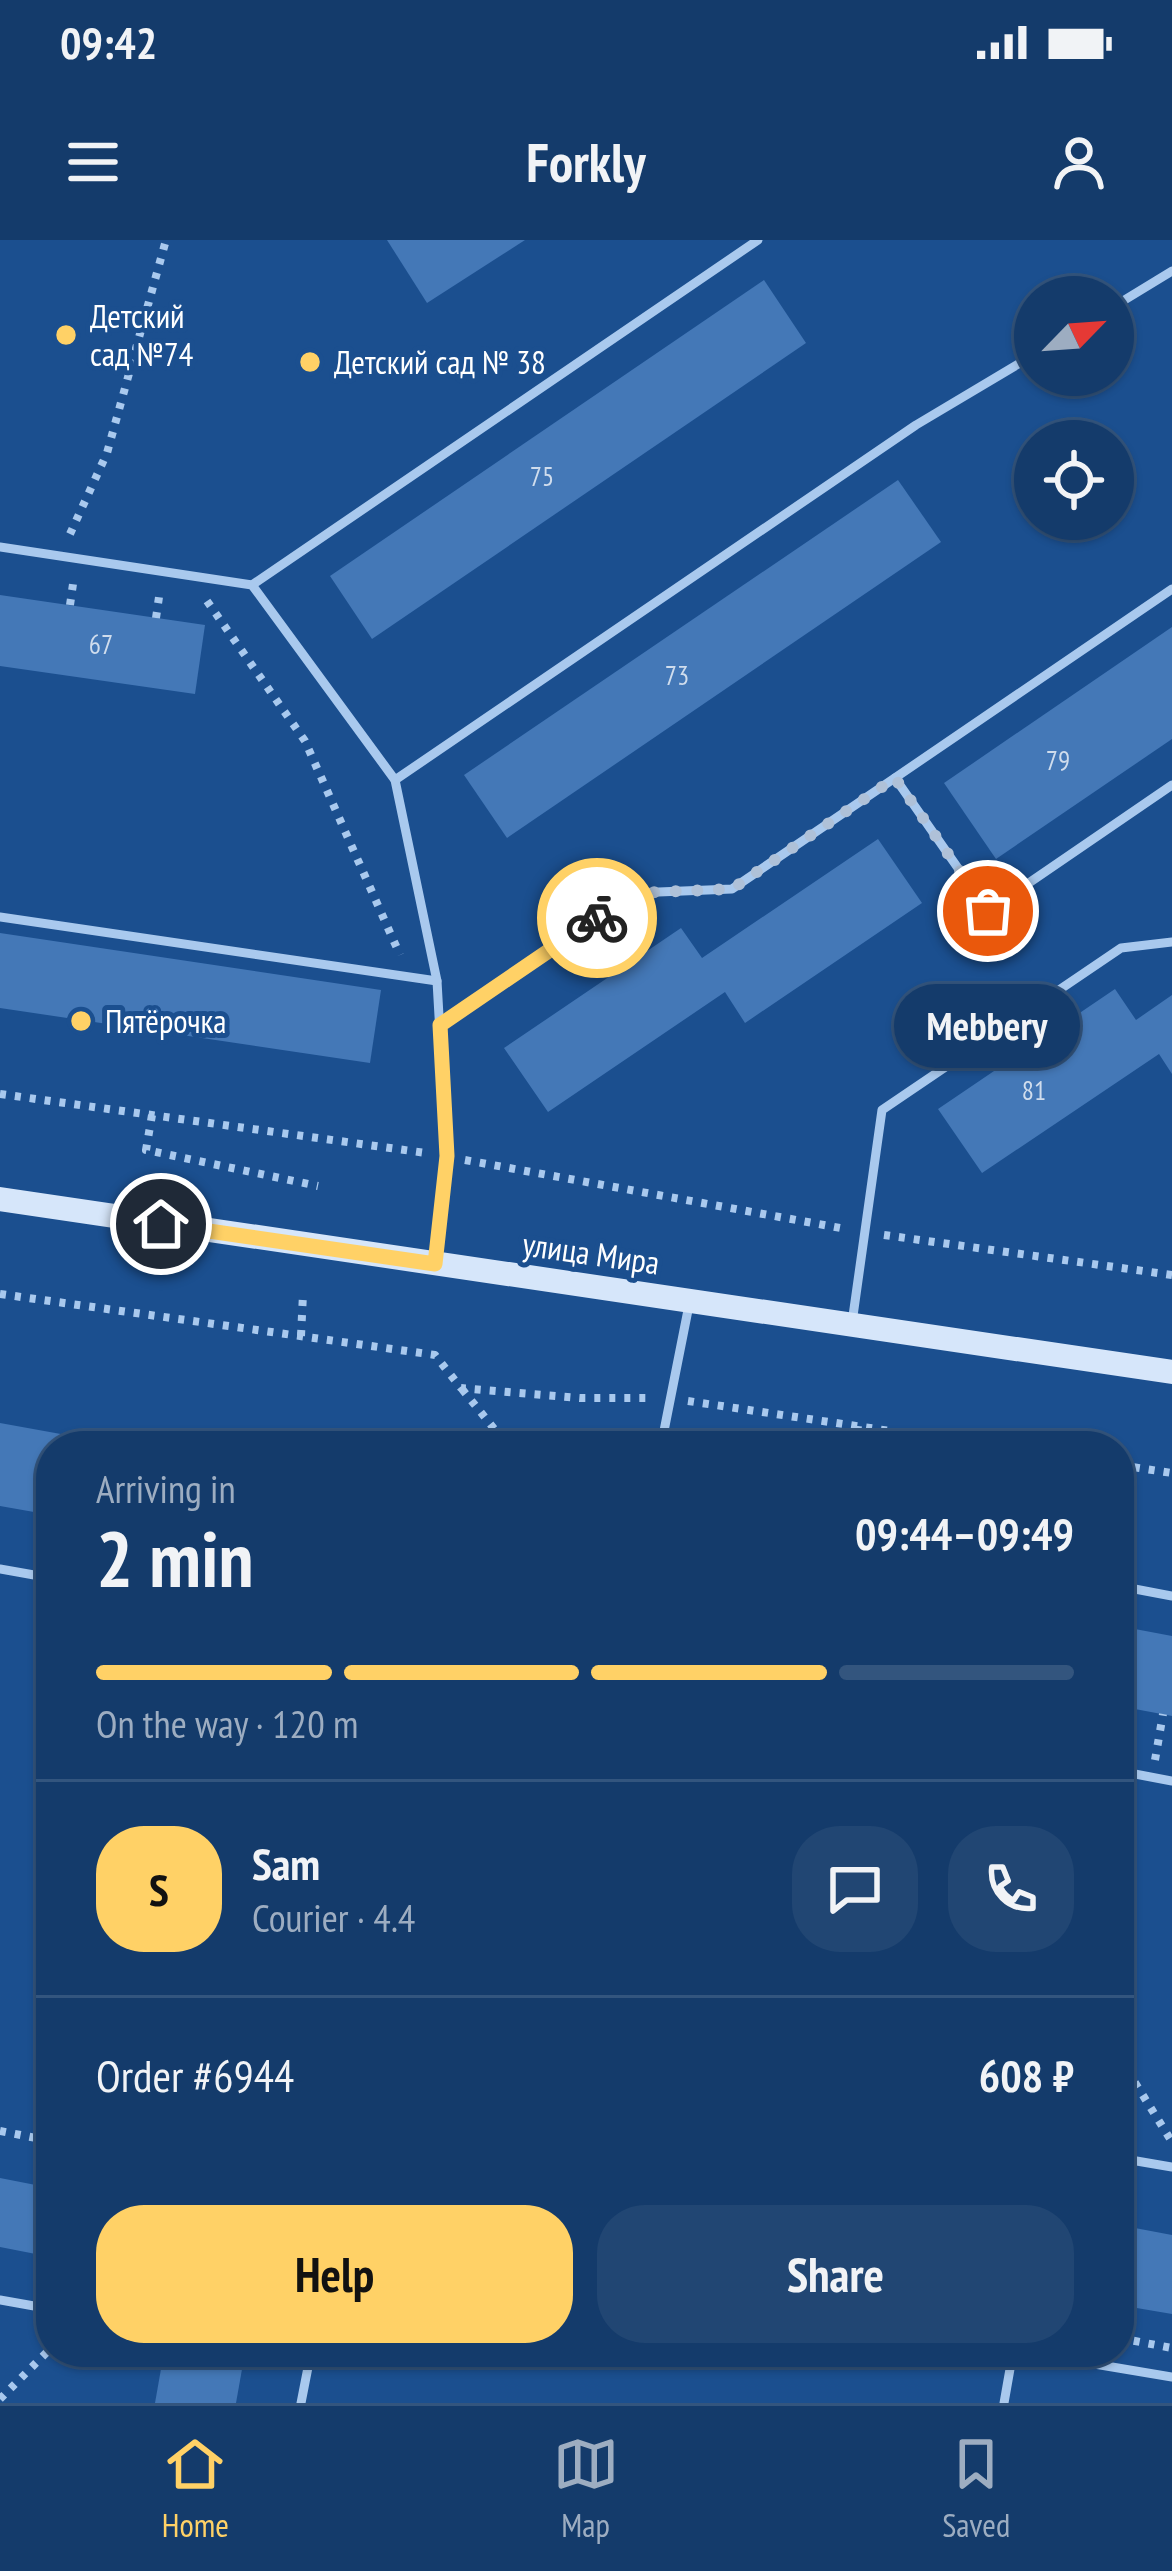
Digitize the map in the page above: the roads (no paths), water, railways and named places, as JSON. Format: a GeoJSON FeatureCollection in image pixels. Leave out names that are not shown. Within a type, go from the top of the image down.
{"type":"FeatureCollection","features":[{"type":"Feature","properties":{"kind":"main road","name":"улица Мира"},"geometry":{"type":"LineString","coordinates":[[0,1199],[1172,1372]]}},
{"type":"Feature","properties":{"kind":"lane"},"geometry":{"type":"LineString","coordinates":[[0,548],[252,585],[758,240]]}},
{"type":"Feature","properties":{"kind":"lane"},"geometry":{"type":"LineString","coordinates":[[1134,294],[1172,271]]}},
{"type":"Feature","properties":{"kind":"lane"},"geometry":{"type":"LineString","coordinates":[[395,780],[916,425],[1014,366]]}},
{"type":"Feature","properties":{"kind":"lane"},"geometry":{"type":"LineString","coordinates":[[252,585],[395,780],[437,981],[447,1156],[435,1264]]}},
{"type":"Feature","properties":{"kind":"lane"},"geometry":{"type":"LineString","coordinates":[[440,1025],[634,893],[732,889],[1172,589]]}},
{"type":"Feature","properties":{"kind":"lane"},"geometry":{"type":"LineString","coordinates":[[895,778],[988,911],[1172,785]]}},
{"type":"Feature","properties":{"kind":"lane"},"geometry":{"type":"LineString","coordinates":[[0,917],[437,981]]}},
{"type":"Feature","properties":{"kind":"lane"},"geometry":{"type":"LineString","coordinates":[[851,1323],[882,1110],[1121,948],[1172,943]]}},
{"type":"Feature","properties":{"kind":"lane"},"geometry":{"type":"LineString","coordinates":[[664,1431],[690,1300]]}},
{"type":"Feature","properties":{"kind":"lane"},"geometry":{"type":"LineString","coordinates":[[0,1569],[36,1575]]}},
{"type":"Feature","properties":{"kind":"lane"},"geometry":{"type":"LineString","coordinates":[[1134,1589],[1172,1596]]}},
{"type":"Feature","properties":{"kind":"lane"},"geometry":{"type":"LineString","coordinates":[[1134,1774],[1172,1781]]}},
{"type":"Feature","properties":{"kind":"lane"},"geometry":{"type":"LineString","coordinates":[[1134,2161],[1172,2168]]}},
{"type":"Feature","properties":{"kind":"lane"},"geometry":{"type":"LineString","coordinates":[[0,2300],[36,2306]]}},
{"type":"Feature","properties":{"kind":"lane"},"geometry":{"type":"LineString","coordinates":[[301,2403],[308,2367]]}},
{"type":"Feature","properties":{"kind":"lane"},"geometry":{"type":"LineString","coordinates":[[1004,2403],[1010,2367]]}},
{"type":"Feature","properties":{"kind":"lane"},"geometry":{"type":"LineString","coordinates":[[1109,2367],[1172,2378]]}},
{"type":"Feature","properties":{"kind":"place","name":"Детский сад №74"},"geometry":{"type":"Point","coordinates":[66,335]}},
{"type":"Feature","properties":{"kind":"place","name":"Детский сад № 38"},"geometry":{"type":"Point","coordinates":[310,362]}},
{"type":"Feature","properties":{"kind":"place","name":"Mebbery"},"geometry":{"type":"Point","coordinates":[988,911]}},
{"type":"Feature","properties":{"kind":"place","name":"Пятёрочка"},"geometry":{"type":"Point","coordinates":[81,1021]}}]}
